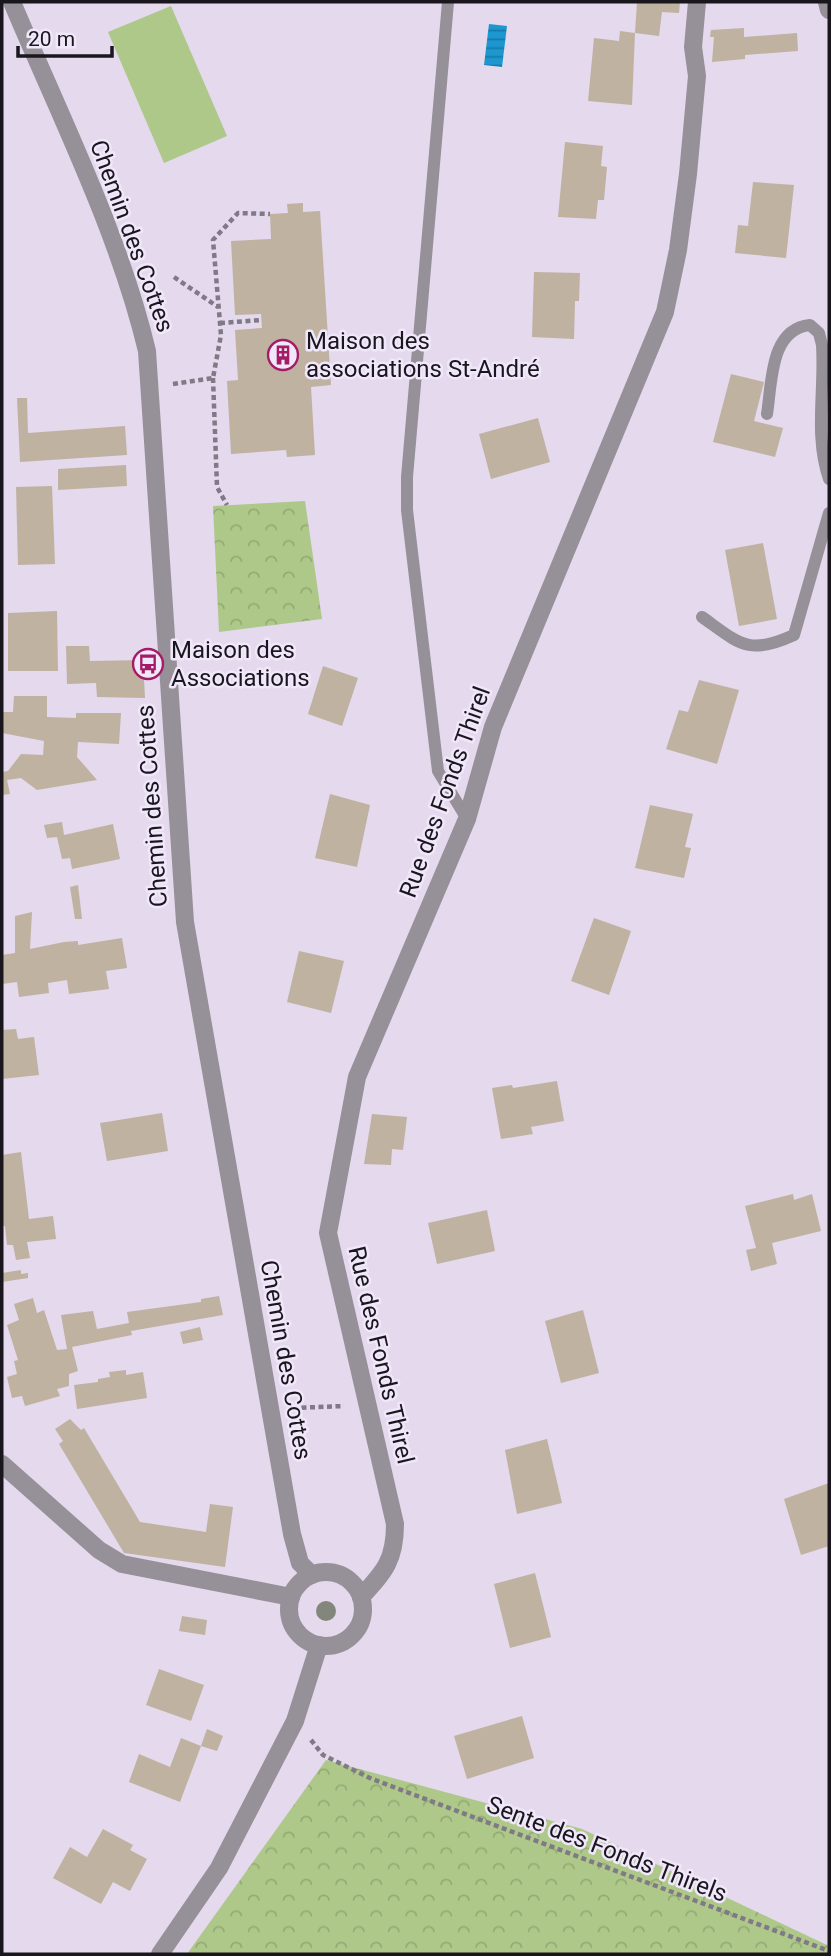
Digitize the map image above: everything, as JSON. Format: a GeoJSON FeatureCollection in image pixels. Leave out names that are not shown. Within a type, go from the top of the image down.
{"type":"FeatureCollection","features":[{"type":"Feature","properties":{"kind":"street","name":"Chemin des Cottes"},"geometry":{"type":"LineString","coordinates":[[12,2],[85,172],[139,317],[151,388],[171,738],[186,922],[292,1534],[300,1563],[312,1575]]}},
{"type":"Feature","properties":{"kind":"street","name":"Rue des Fonds Thirel"},"geometry":{"type":"LineString","coordinates":[[361,1597],[386,1571],[395,1546],[396,1524],[328,1233],[341,1150],[357,1077],[467,819],[493,727],[665,312],[678,250],[688,174],[697,76],[694,47],[697,2]]}},
{"type":"Feature","properties":{"kind":"street"},"geometry":{"type":"LineString","coordinates":[[827,2],[829,10]]}},
{"type":"Feature","properties":{"kind":"street"},"geometry":{"type":"LineString","coordinates":[[2,1464],[99,1550],[122,1564],[291,1597]]}},
{"type":"Feature","properties":{"kind":"street"},"geometry":{"type":"LineString","coordinates":[[336,1573],[356,1587],[361,1597],[363,1612],[358,1627],[348,1639],[334,1645],[319,1645],[304,1639],[294,1628],[289,1613],[291,1597],[299,1584],[312,1575],[336,1573]]}},
{"type":"Feature","properties":{"kind":"street"},"geometry":{"type":"LineString","coordinates":[[160,1954],[219,1868],[295,1721],[319,1645]]}},
{"type":"Feature","properties":{"kind":"lane"},"geometry":{"type":"LineString","coordinates":[[448,2],[408,463],[407,510],[439,771],[467,819]]}},
{"type":"Feature","properties":{"kind":"lane"},"geometry":{"type":"LineString","coordinates":[[767,414],[779,347],[786,334],[798,326],[810,325],[819,332],[822,345],[821,430],[824,463],[829,479]]}},
{"type":"Feature","properties":{"kind":"lane"},"geometry":{"type":"LineString","coordinates":[[702,617],[740,644],[768,647],[794,635],[829,513]]}},
{"type":"Feature","properties":{"kind":"path"},"geometry":{"type":"LineString","coordinates":[[228,505],[217,487],[213,378],[221,335],[213,240],[238,213],[270,214]]}},
{"type":"Feature","properties":{"kind":"path"},"geometry":{"type":"LineString","coordinates":[[174,277],[219,307]]}},
{"type":"Feature","properties":{"kind":"path"},"geometry":{"type":"LineString","coordinates":[[220,323],[262,320]]}},
{"type":"Feature","properties":{"kind":"path"},"geometry":{"type":"LineString","coordinates":[[151,388],[213,378]]}},
{"type":"Feature","properties":{"kind":"path"},"geometry":{"type":"LineString","coordinates":[[270,1409],[369,1405]]}},
{"type":"Feature","properties":{"kind":"path","name":"Sente des Fonds Thirels"},"geometry":{"type":"LineString","coordinates":[[323,1755],[372,1779],[829,1951]]}},
{"type":"Feature","properties":{"kind":"green space"},"geometry":{"type":"Polygon","coordinates":[[[171,6],[227,136],[164,163],[108,32],[171,6]]]}},
{"type":"Feature","properties":{"kind":"green space"},"geometry":{"type":"Polygon","coordinates":[[[305,501],[322,619],[219,632],[213,506],[305,501]]]}},
{"type":"Feature","properties":{"kind":"green space"},"geometry":{"type":"Polygon","coordinates":[[[326,1760],[582,1829],[829,1946],[829,1954],[187,1954],[326,1760]]]}},
{"type":"Feature","properties":{"kind":"water"},"geometry":{"type":"Polygon","coordinates":[[[489,24],[507,26],[502,67],[484,65],[489,24]]]}},
{"type":"Feature","properties":{"kind":"building"},"geometry":{"type":"Polygon","coordinates":[[[637,2],[680,2],[679,13],[662,12],[659,36],[635,33],[637,2]]]}},
{"type":"Feature","properties":{"kind":"building"},"geometry":{"type":"Polygon","coordinates":[[[744,28],[744,37],[797,33],[798,51],[745,55],[745,59],[712,62],[714,37],[710,37],[711,30],[744,28]]]}},
{"type":"Feature","properties":{"kind":"building"},"geometry":{"type":"Polygon","coordinates":[[[620,31],[635,33],[632,105],[588,101],[594,38],[619,41],[620,31]]]}},
{"type":"Feature","properties":{"kind":"building"},"geometry":{"type":"Polygon","coordinates":[[[565,142],[603,146],[601,166],[607,167],[604,200],[598,200],[596,219],[558,217],[565,142]]]}},
{"type":"Feature","properties":{"kind":"building"},"geometry":{"type":"Polygon","coordinates":[[[753,182],[794,185],[786,258],[735,253],[738,225],[748,226],[753,182]]]}},
{"type":"Feature","properties":{"kind":"building","name":"Maison des associations St-André"},"geometry":{"type":"Polygon","coordinates":[[[303,203],[303,212],[320,211],[331,385],[311,387],[315,455],[287,457],[286,450],[231,454],[227,381],[238,380],[235,330],[262,328],[261,314],[235,315],[231,241],[271,239],[270,214],[288,213],[287,204],[303,203]]]}},
{"type":"Feature","properties":{"kind":"building"},"geometry":{"type":"Polygon","coordinates":[[[534,272],[580,273],[579,301],[575,301],[574,339],[532,337],[534,272]]]}},
{"type":"Feature","properties":{"kind":"building"},"geometry":{"type":"Polygon","coordinates":[[[731,374],[764,382],[754,421],[783,428],[775,457],[713,442],[731,374]]]}},
{"type":"Feature","properties":{"kind":"building"},"geometry":{"type":"Polygon","coordinates":[[[17,398],[27,398],[28,433],[125,426],[127,455],[20,462],[17,398]]]}},
{"type":"Feature","properties":{"kind":"building"},"geometry":{"type":"Polygon","coordinates":[[[538,418],[550,462],[491,479],[479,434],[538,418]]]}},
{"type":"Feature","properties":{"kind":"building"},"geometry":{"type":"Polygon","coordinates":[[[126,465],[127,486],[58,490],[58,469],[126,465]]]}},
{"type":"Feature","properties":{"kind":"building"},"geometry":{"type":"Polygon","coordinates":[[[52,486],[55,564],[18,565],[16,487],[52,486]]]}},
{"type":"Feature","properties":{"kind":"building"},"geometry":{"type":"Polygon","coordinates":[[[763,543],[777,619],[739,626],[725,550],[763,543]]]}},
{"type":"Feature","properties":{"kind":"building"},"geometry":{"type":"Polygon","coordinates":[[[57,611],[58,671],[8,671],[8,613],[57,611]]]}},
{"type":"Feature","properties":{"kind":"building"},"geometry":{"type":"Polygon","coordinates":[[[66,646],[89,646],[90,661],[143,660],[145,698],[97,697],[96,683],[67,684],[66,646]]]}},
{"type":"Feature","properties":{"kind":"building"},"geometry":{"type":"Polygon","coordinates":[[[323,666],[358,678],[342,726],[308,714],[323,666]]]}},
{"type":"Feature","properties":{"kind":"building"},"geometry":{"type":"Polygon","coordinates":[[[699,680],[739,690],[717,764],[666,749],[679,710],[688,712],[699,680]]]}},
{"type":"Feature","properties":{"kind":"building"},"geometry":{"type":"Polygon","coordinates":[[[14,696],[47,696],[47,717],[76,718],[76,713],[121,713],[119,744],[78,742],[77,757],[97,780],[37,790],[21,778],[7,780],[10,794],[2,795],[2,772],[8,771],[21,754],[43,755],[44,741],[2,733],[2,712],[13,712],[14,696]]]}},
{"type":"Feature","properties":{"kind":"building"},"geometry":{"type":"Polygon","coordinates":[[[330,794],[370,805],[357,867],[315,858],[330,794]]]}},
{"type":"Feature","properties":{"kind":"building"},"geometry":{"type":"Polygon","coordinates":[[[650,805],[693,814],[685,847],[691,848],[684,878],[635,868],[650,805]]]}},
{"type":"Feature","properties":{"kind":"building"},"geometry":{"type":"Polygon","coordinates":[[[62,822],[64,835],[113,824],[120,859],[72,869],[70,858],[62,859],[57,837],[47,838],[44,825],[62,822]]]}},
{"type":"Feature","properties":{"kind":"building"},"geometry":{"type":"Polygon","coordinates":[[[78,885],[82,919],[75,919],[70,887],[78,885]]]}},
{"type":"Feature","properties":{"kind":"building"},"geometry":{"type":"Polygon","coordinates":[[[32,912],[30,949],[64,942],[78,941],[78,945],[122,938],[127,968],[106,971],[109,989],[69,994],[67,980],[48,983],[49,993],[19,997],[17,982],[2,984],[2,955],[15,953],[15,916],[32,912]]]}},
{"type":"Feature","properties":{"kind":"building"},"geometry":{"type":"Polygon","coordinates":[[[594,918],[631,931],[609,995],[571,981],[594,918]]]}},
{"type":"Feature","properties":{"kind":"building"},"geometry":{"type":"Polygon","coordinates":[[[299,951],[344,961],[331,1013],[287,1002],[299,951]]]}},
{"type":"Feature","properties":{"kind":"building"},"geometry":{"type":"Polygon","coordinates":[[[16,1029],[18,1039],[34,1037],[39,1075],[2,1079],[2,1030],[16,1029]]]}},
{"type":"Feature","properties":{"kind":"building"},"geometry":{"type":"Polygon","coordinates":[[[557,1081],[564,1121],[531,1127],[533,1134],[501,1139],[492,1088],[512,1085],[513,1088],[557,1081]]]}},
{"type":"Feature","properties":{"kind":"building"},"geometry":{"type":"Polygon","coordinates":[[[162,1113],[168,1151],[107,1161],[100,1123],[162,1113]]]}},
{"type":"Feature","properties":{"kind":"building"},"geometry":{"type":"Polygon","coordinates":[[[372,1114],[407,1117],[403,1150],[392,1149],[391,1165],[364,1164],[372,1114]]]}},
{"type":"Feature","properties":{"kind":"building"},"geometry":{"type":"Polygon","coordinates":[[[21,1152],[29,1219],[53,1216],[56,1239],[27,1242],[30,1258],[16,1260],[13,1245],[7,1245],[5,1226],[2,1226],[2,1155],[21,1152]]]}},
{"type":"Feature","properties":{"kind":"building"},"geometry":{"type":"Polygon","coordinates":[[[793,1194],[794,1200],[812,1194],[821,1231],[772,1243],[777,1264],[751,1271],[746,1250],[756,1248],[745,1206],[793,1194]]]}},
{"type":"Feature","properties":{"kind":"building"},"geometry":{"type":"Polygon","coordinates":[[[487,1210],[495,1251],[437,1264],[428,1223],[487,1210]]]}},
{"type":"Feature","properties":{"kind":"building"},"geometry":{"type":"Polygon","coordinates":[[[21,1270],[21,1274],[28,1273],[28,1278],[2,1282],[2,1273],[21,1270]]]}},
{"type":"Feature","properties":{"kind":"building"},"geometry":{"type":"Polygon","coordinates":[[[219,1296],[223,1315],[131,1331],[132,1335],[72,1347],[78,1371],[69,1374],[69,1386],[57,1389],[60,1396],[25,1406],[22,1396],[12,1398],[7,1377],[17,1374],[14,1361],[18,1360],[7,1325],[19,1320],[14,1304],[33,1298],[37,1313],[44,1310],[57,1350],[67,1349],[61,1315],[93,1311],[97,1329],[129,1323],[127,1312],[201,1302],[201,1299],[219,1296]]]}},
{"type":"Feature","properties":{"kind":"building"},"geometry":{"type":"Polygon","coordinates":[[[583,1310],[599,1373],[561,1383],[545,1321],[583,1310]]]}},
{"type":"Feature","properties":{"kind":"building"},"geometry":{"type":"Polygon","coordinates":[[[200,1327],[203,1340],[183,1344],[180,1332],[200,1327]]]}},
{"type":"Feature","properties":{"kind":"building"},"geometry":{"type":"Polygon","coordinates":[[[126,1370],[126,1375],[143,1372],[147,1398],[77,1409],[74,1385],[98,1382],[98,1379],[110,1377],[109,1372],[126,1370]]]}},
{"type":"Feature","properties":{"kind":"building"},"geometry":{"type":"Polygon","coordinates":[[[70,1419],[81,1430],[84,1428],[140,1522],[206,1532],[210,1504],[233,1507],[225,1567],[124,1553],[59,1444],[63,1441],[55,1429],[70,1419]]]}},
{"type":"Feature","properties":{"kind":"building"},"geometry":{"type":"Polygon","coordinates":[[[547,1439],[562,1503],[517,1514],[505,1450],[547,1439]]]}},
{"type":"Feature","properties":{"kind":"building"},"geometry":{"type":"Polygon","coordinates":[[[829,1483],[829,1546],[801,1555],[784,1499],[829,1483]]]}},
{"type":"Feature","properties":{"kind":"building"},"geometry":{"type":"Polygon","coordinates":[[[535,1573],[551,1637],[510,1648],[494,1584],[535,1573]]]}},
{"type":"Feature","properties":{"kind":"building"},"geometry":{"type":"Polygon","coordinates":[[[182,1616],[207,1620],[205,1635],[179,1631],[182,1616]]]}},
{"type":"Feature","properties":{"kind":"building"},"geometry":{"type":"Polygon","coordinates":[[[159,1669],[204,1685],[191,1721],[146,1705],[159,1669]]]}},
{"type":"Feature","properties":{"kind":"building"},"geometry":{"type":"Polygon","coordinates":[[[522,1716],[534,1758],[467,1779],[454,1736],[522,1716]]]}},
{"type":"Feature","properties":{"kind":"building"},"geometry":{"type":"Polygon","coordinates":[[[207,1729],[223,1736],[217,1751],[201,1746],[207,1729]]]}},
{"type":"Feature","properties":{"kind":"building"},"geometry":{"type":"Polygon","coordinates":[[[181,1738],[201,1746],[180,1802],[129,1782],[139,1754],[170,1767],[181,1738]]]}},
{"type":"Feature","properties":{"kind":"building"},"geometry":{"type":"Polygon","coordinates":[[[103,1829],[133,1845],[130,1850],[147,1859],[130,1891],[113,1882],[101,1904],[53,1878],[70,1847],[87,1857],[103,1829]]]}},
{"type":"Feature","properties":{"kind":"place","name":"Maison des associations St-André"},"geometry":{"type":"Point","coordinates":[283,355]}},
{"type":"Feature","properties":{"kind":"place","name":"Maison des Associations"},"geometry":{"type":"Point","coordinates":[148,664]}}]}
